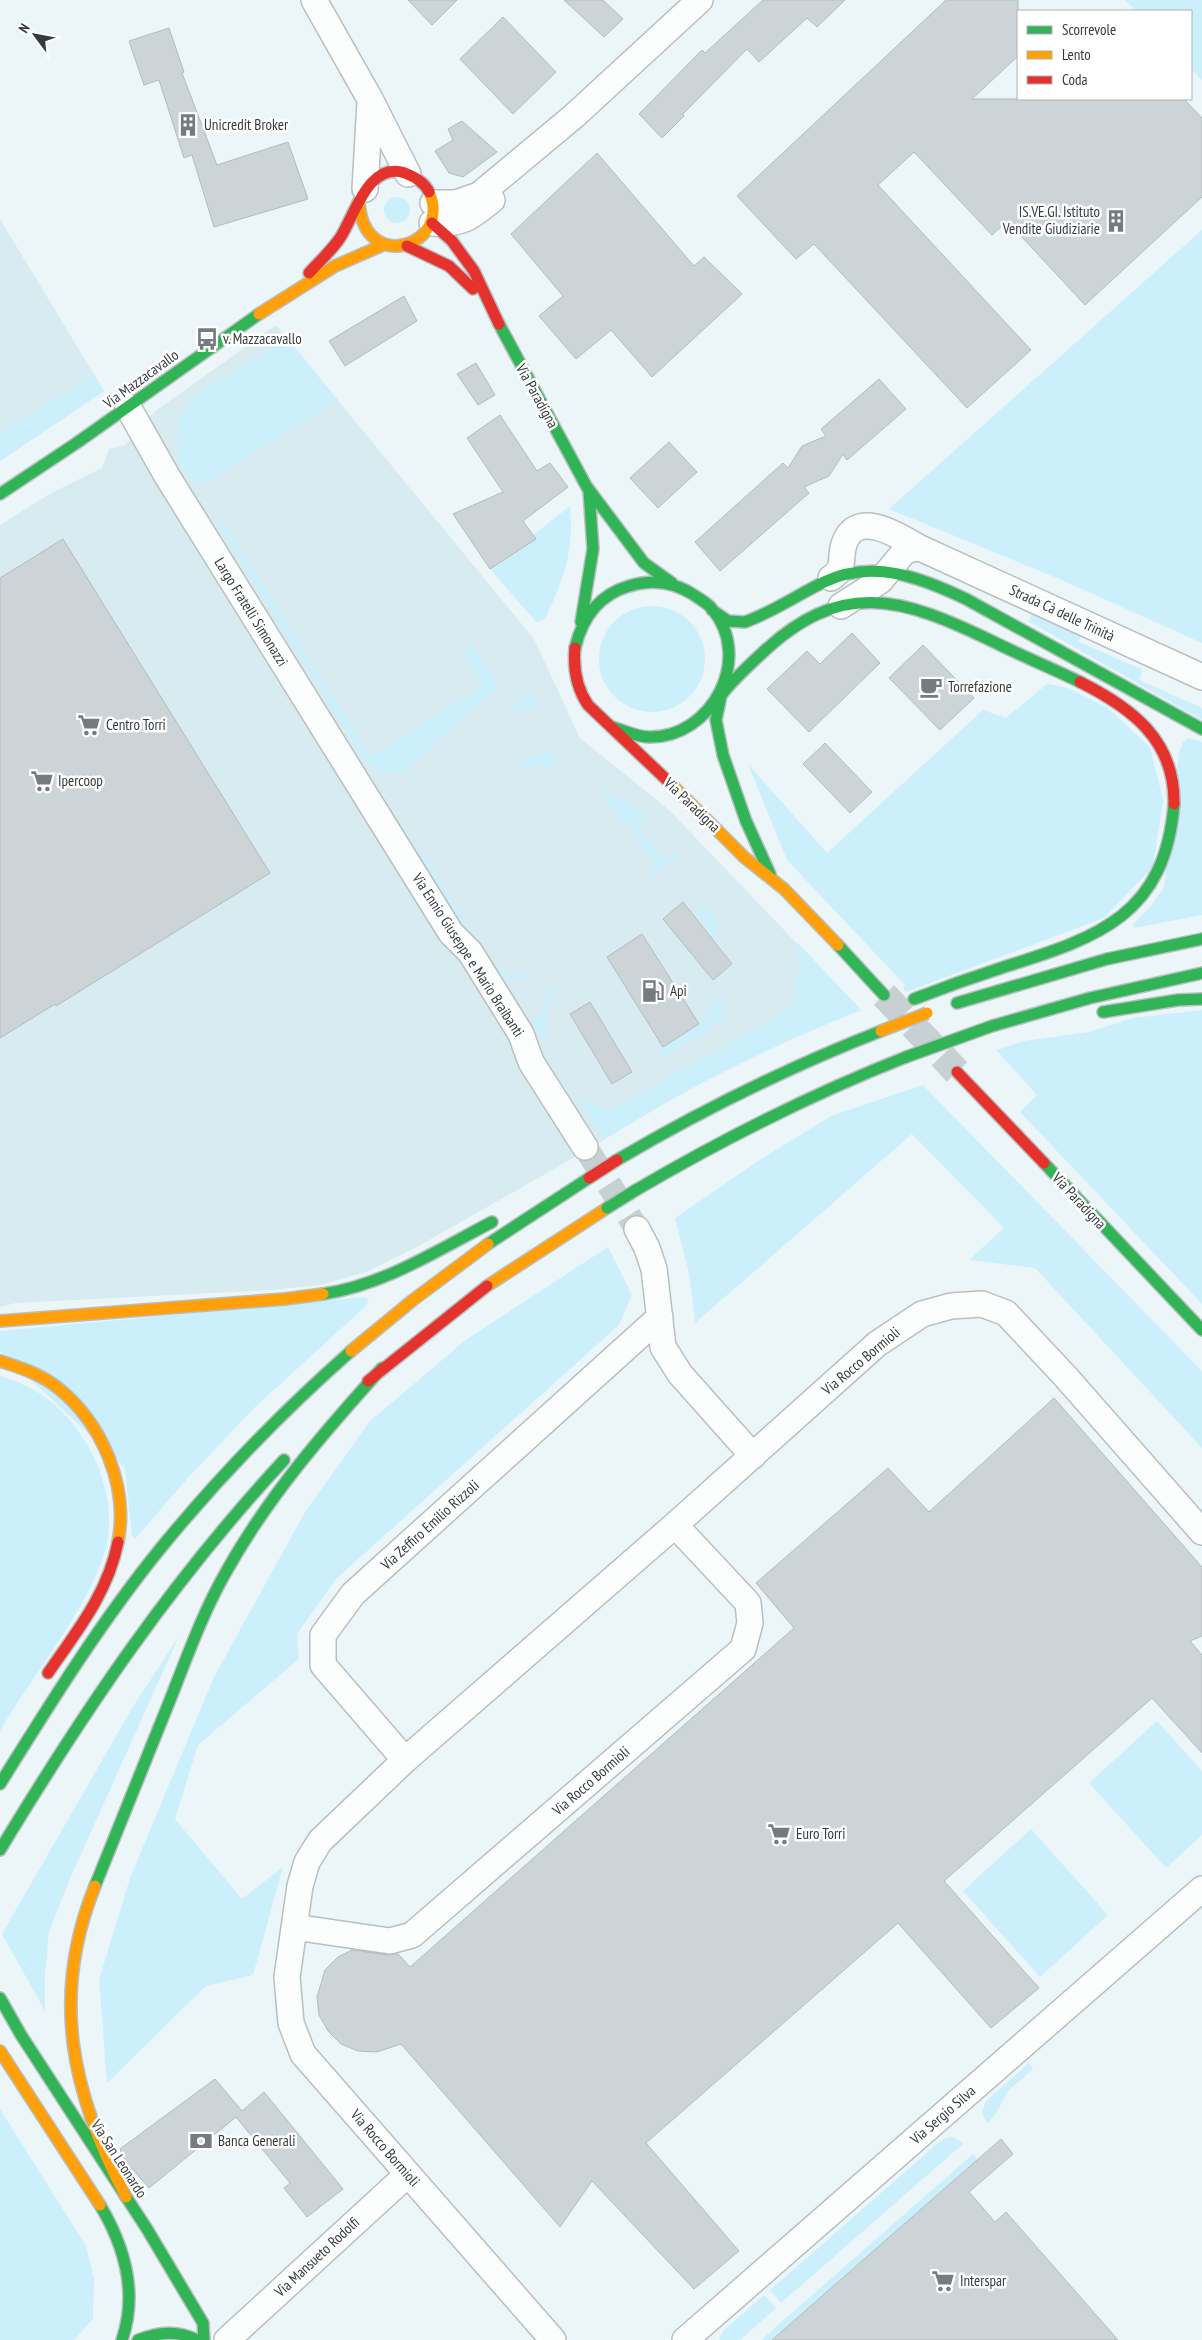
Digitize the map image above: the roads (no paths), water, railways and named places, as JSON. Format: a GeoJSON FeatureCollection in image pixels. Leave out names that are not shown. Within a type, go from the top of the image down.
{"type":"FeatureCollection","features":[{"type":"Feature","properties":{"kind":"main road"},"geometry":{"type":"LineString","coordinates":[[383,245],[367,234],[360,221],[362,195],[376,178],[392,172],[408,174]]}},
{"type":"Feature","properties":{"kind":"main road","name":"Via Paradigna"},"geometry":{"type":"LineString","coordinates":[[408,174],[420,180],[428,189],[432,213],[474,271],[488,304],[587,487],[610,515],[643,564],[655,574],[692,593],[712,610],[719,620],[728,644],[729,669],[716,720],[723,755],[746,821],[767,870],[774,880]]}},
{"type":"Feature","properties":{"kind":"main road","name":"Via Mazzacavallo"},"geometry":{"type":"LineString","coordinates":[[297,286],[340,237],[362,195]]}},
{"type":"Feature","properties":{"kind":"main road"},"geometry":{"type":"LineString","coordinates":[[407,246],[423,236],[432,213]]}},
{"type":"Feature","properties":{"kind":"main road","name":"Via Paradigna"},"geometry":{"type":"LineString","coordinates":[[383,245],[396,248],[407,246],[449,266],[488,304]]}},
{"type":"Feature","properties":{"kind":"main road","name":"Via Mazzacavallo"},"geometry":{"type":"LineString","coordinates":[[0,494],[128,407],[297,286],[356,255],[383,245]]}},
{"type":"Feature","properties":{"kind":"main road","name":"Via Paradigna"},"geometry":{"type":"LineString","coordinates":[[587,487],[591,502],[593,549],[574,663],[579,689],[592,711],[612,727],[743,856],[774,880],[884,995]]}},
{"type":"Feature","properties":{"kind":"main road"},"geometry":{"type":"LineString","coordinates":[[712,610],[727,621],[741,623],[759,616],[831,578],[856,571],[890,571],[924,580],[966,599],[1202,728]]}},
{"type":"Feature","properties":{"kind":"main road","name":"Via Paradigna"},"geometry":{"type":"LineString","coordinates":[[577,638],[581,626],[596,604],[618,589],[643,582],[655,582],[681,587]]}},
{"type":"Feature","properties":{"kind":"main road"},"geometry":{"type":"LineString","coordinates":[[722,694],[739,674],[788,630],[810,617],[836,607],[868,602],[904,606],[950,622],[1044,666],[1117,703],[1135,715],[1158,741],[1169,771],[1172,819],[1165,858],[1145,895],[1124,915],[1102,930],[1072,944],[910,1001]]}},
{"type":"Feature","properties":{"kind":"main road","name":"Via Paradigna"},"geometry":{"type":"LineString","coordinates":[[612,727],[636,736],[649,738],[674,735],[697,723],[707,715],[722,694]]}},
{"type":"Feature","properties":{"kind":"main road"},"geometry":{"type":"LineString","coordinates":[[0,1784],[69,1675],[140,1575],[194,1508],[263,1432],[337,1361],[401,1308],[502,1234],[617,1160],[728,1099],[819,1056],[927,1013],[1019,983],[1107,959],[1202,939]]}},
{"type":"Feature","properties":{"kind":"main road"},"geometry":{"type":"LineString","coordinates":[[0,1850],[85,1713],[141,1630],[235,1513],[295,1449],[382,1368],[485,1288],[636,1190],[755,1124],[825,1090],[906,1057],[992,1026],[1090,998],[1202,973]]}},
{"type":"Feature","properties":{"kind":"main road"},"geometry":{"type":"LineString","coordinates":[[1095,1013],[1178,1000],[1202,999]]}},
{"type":"Feature","properties":{"kind":"main road"},"geometry":{"type":"LineString","coordinates":[[992,1026],[1020,1021],[1068,1017]]}},
{"type":"Feature","properties":{"kind":"main road"},"geometry":{"type":"LineString","coordinates":[[819,1056],[858,1027]]}},
{"type":"Feature","properties":{"kind":"main road","name":"Via Paradigna"},"geometry":{"type":"LineString","coordinates":[[956,1072],[1202,1330]]}},
{"type":"Feature","properties":{"kind":"main road"},"geometry":{"type":"LineString","coordinates":[[537,1197],[588,1177]]}},
{"type":"Feature","properties":{"kind":"main road"},"geometry":{"type":"LineString","coordinates":[[0,1321],[285,1299],[341,1291],[394,1273],[465,1238],[504,1215]]}},
{"type":"Feature","properties":{"kind":"main road"},"geometry":{"type":"LineString","coordinates":[[0,1361],[19,1366],[43,1378],[76,1406],[91,1424],[107,1451],[117,1478],[122,1504],[120,1539],[110,1573],[96,1600],[41,1685]]}},
{"type":"Feature","properties":{"kind":"main road"},"geometry":{"type":"LineString","coordinates":[[126,2196],[108,2162],[88,2109],[74,2046],[71,1979],[73,1958],[85,1911],[194,1640],[225,1573],[277,1494],[355,1398],[382,1368]]}},
{"type":"Feature","properties":{"kind":"main road","name":"Via San Leonardo"},"geometry":{"type":"LineString","coordinates":[[0,1998],[21,2035],[126,2196],[203,2323],[204,2340]]}},
{"type":"Feature","properties":{"kind":"main road"},"geometry":{"type":"LineString","coordinates":[[0,2051],[74,2164],[117,2237],[127,2270],[129,2292],[128,2314],[122,2340]]}},
{"type":"Feature","properties":{"kind":"main road"},"geometry":{"type":"LineString","coordinates":[[138,2340],[165,2332],[179,2333],[197,2340]]}},
{"type":"Feature","properties":{"kind":"street","name":"Via Paradigna"},"geometry":{"type":"LineString","coordinates":[[314,0],[370,99],[408,174]]}},
{"type":"Feature","properties":{"kind":"street"},"geometry":{"type":"LineString","coordinates":[[432,213],[479,195],[574,116],[700,0]]}},
{"type":"Feature","properties":{"kind":"street"},"geometry":{"type":"LineString","coordinates":[[362,195],[370,99]]}},
{"type":"Feature","properties":{"kind":"street"},"geometry":{"type":"LineString","coordinates":[[432,213],[453,224],[476,214],[500,193],[574,116]]}},
{"type":"Feature","properties":{"kind":"street","name":"Via Paradigna"},"geometry":{"type":"LineString","coordinates":[[474,271],[467,246],[476,214]]}},
{"type":"Feature","properties":{"kind":"street","name":"Largo Fratelli Simonazzi"},"geometry":{"type":"LineString","coordinates":[[128,407],[171,483],[378,815]]}},
{"type":"Feature","properties":{"kind":"street","name":"Strada Cà delle Trinità"},"geometry":{"type":"LineString","coordinates":[[831,578],[842,567],[845,542],[854,531],[862,527],[871,526],[893,531],[922,549],[1202,677]]}},
{"type":"Feature","properties":{"kind":"street"},"geometry":{"type":"LineString","coordinates":[[836,607],[857,597],[890,571],[905,551],[915,548],[922,549]]}},
{"type":"Feature","properties":{"kind":"street","name":"Via Ennio Giuseppe e Mario Braibanti"},"geometry":{"type":"LineString","coordinates":[[378,815],[451,933],[470,952],[521,1034],[532,1062],[585,1147]]}},
{"type":"Feature","properties":{"kind":"street"},"geometry":{"type":"LineString","coordinates":[[636,1229],[647,1248],[654,1269],[663,1347],[680,1374],[753,1456]]}},
{"type":"Feature","properties":{"kind":"street","name":"Via Rocco Bormioli"},"geometry":{"type":"LineString","coordinates":[[553,2340],[303,2054],[291,2023],[286,1977],[300,1886],[307,1862],[320,1842],[405,1760],[675,1525],[892,1332],[922,1314],[951,1306],[982,1304],[1006,1313],[1066,1376],[1202,1532]]}},
{"type":"Feature","properties":{"kind":"street","name":"Via Zeffiro Emilio Rizzoli"},"geometry":{"type":"LineString","coordinates":[[405,1760],[323,1664],[323,1635],[353,1594],[660,1317]]}},
{"type":"Feature","properties":{"kind":"street","name":"Via Rocco Bormioli"},"geometry":{"type":"LineString","coordinates":[[294,1927],[390,1941],[412,1935],[743,1649],[750,1623],[748,1603],[675,1525]]}},
{"type":"Feature","properties":{"kind":"street","name":"Via Sergio Silva"},"geometry":{"type":"LineString","coordinates":[[685,2340],[1202,1889]]}},
{"type":"Feature","properties":{"kind":"street","name":"Via Mansueto Rodolfi"},"geometry":{"type":"LineString","coordinates":[[226,2340],[408,2174]]}},
{"type":"Feature","properties":{"kind":"tunnel"},"geometry":{"type":"LineString","coordinates":[[884,995],[957,1072]]}},
{"type":"Feature","properties":{"kind":"tunnel"},"geometry":{"type":"LineString","coordinates":[[589,1153],[637,1229]]}},
{"type":"Feature","properties":{"kind":"place","name":"Unicredit Broker"},"geometry":{"type":"Point","coordinates":[188,125]}},
{"type":"Feature","properties":{"kind":"place","name":"IS.VE.GI. Istituto Vendite Giudiziarie"},"geometry":{"type":"Point","coordinates":[1116,221]}},
{"type":"Feature","properties":{"kind":"place","name":"v. Mazzacavallo"},"geometry":{"type":"Point","coordinates":[207,339]}},
{"type":"Feature","properties":{"kind":"place","name":"Torrefazione"},"geometry":{"type":"Point","coordinates":[931,687]}},
{"type":"Feature","properties":{"kind":"place","name":"Centro Torri"},"geometry":{"type":"Point","coordinates":[89,725]}},
{"type":"Feature","properties":{"kind":"place","name":"Ipercoop"},"geometry":{"type":"Point","coordinates":[42,781]}},
{"type":"Feature","properties":{"kind":"place","name":"Api"},"geometry":{"type":"Point","coordinates":[653,991]}},
{"type":"Feature","properties":{"kind":"place","name":"Euro Torri"},"geometry":{"type":"Point","coordinates":[779,1834]}},
{"type":"Feature","properties":{"kind":"place","name":"Banca Generali"},"geometry":{"type":"Point","coordinates":[201,2141]}},
{"type":"Feature","properties":{"kind":"place","name":"Interspar"},"geometry":{"type":"Point","coordinates":[943,2281]}}]}
